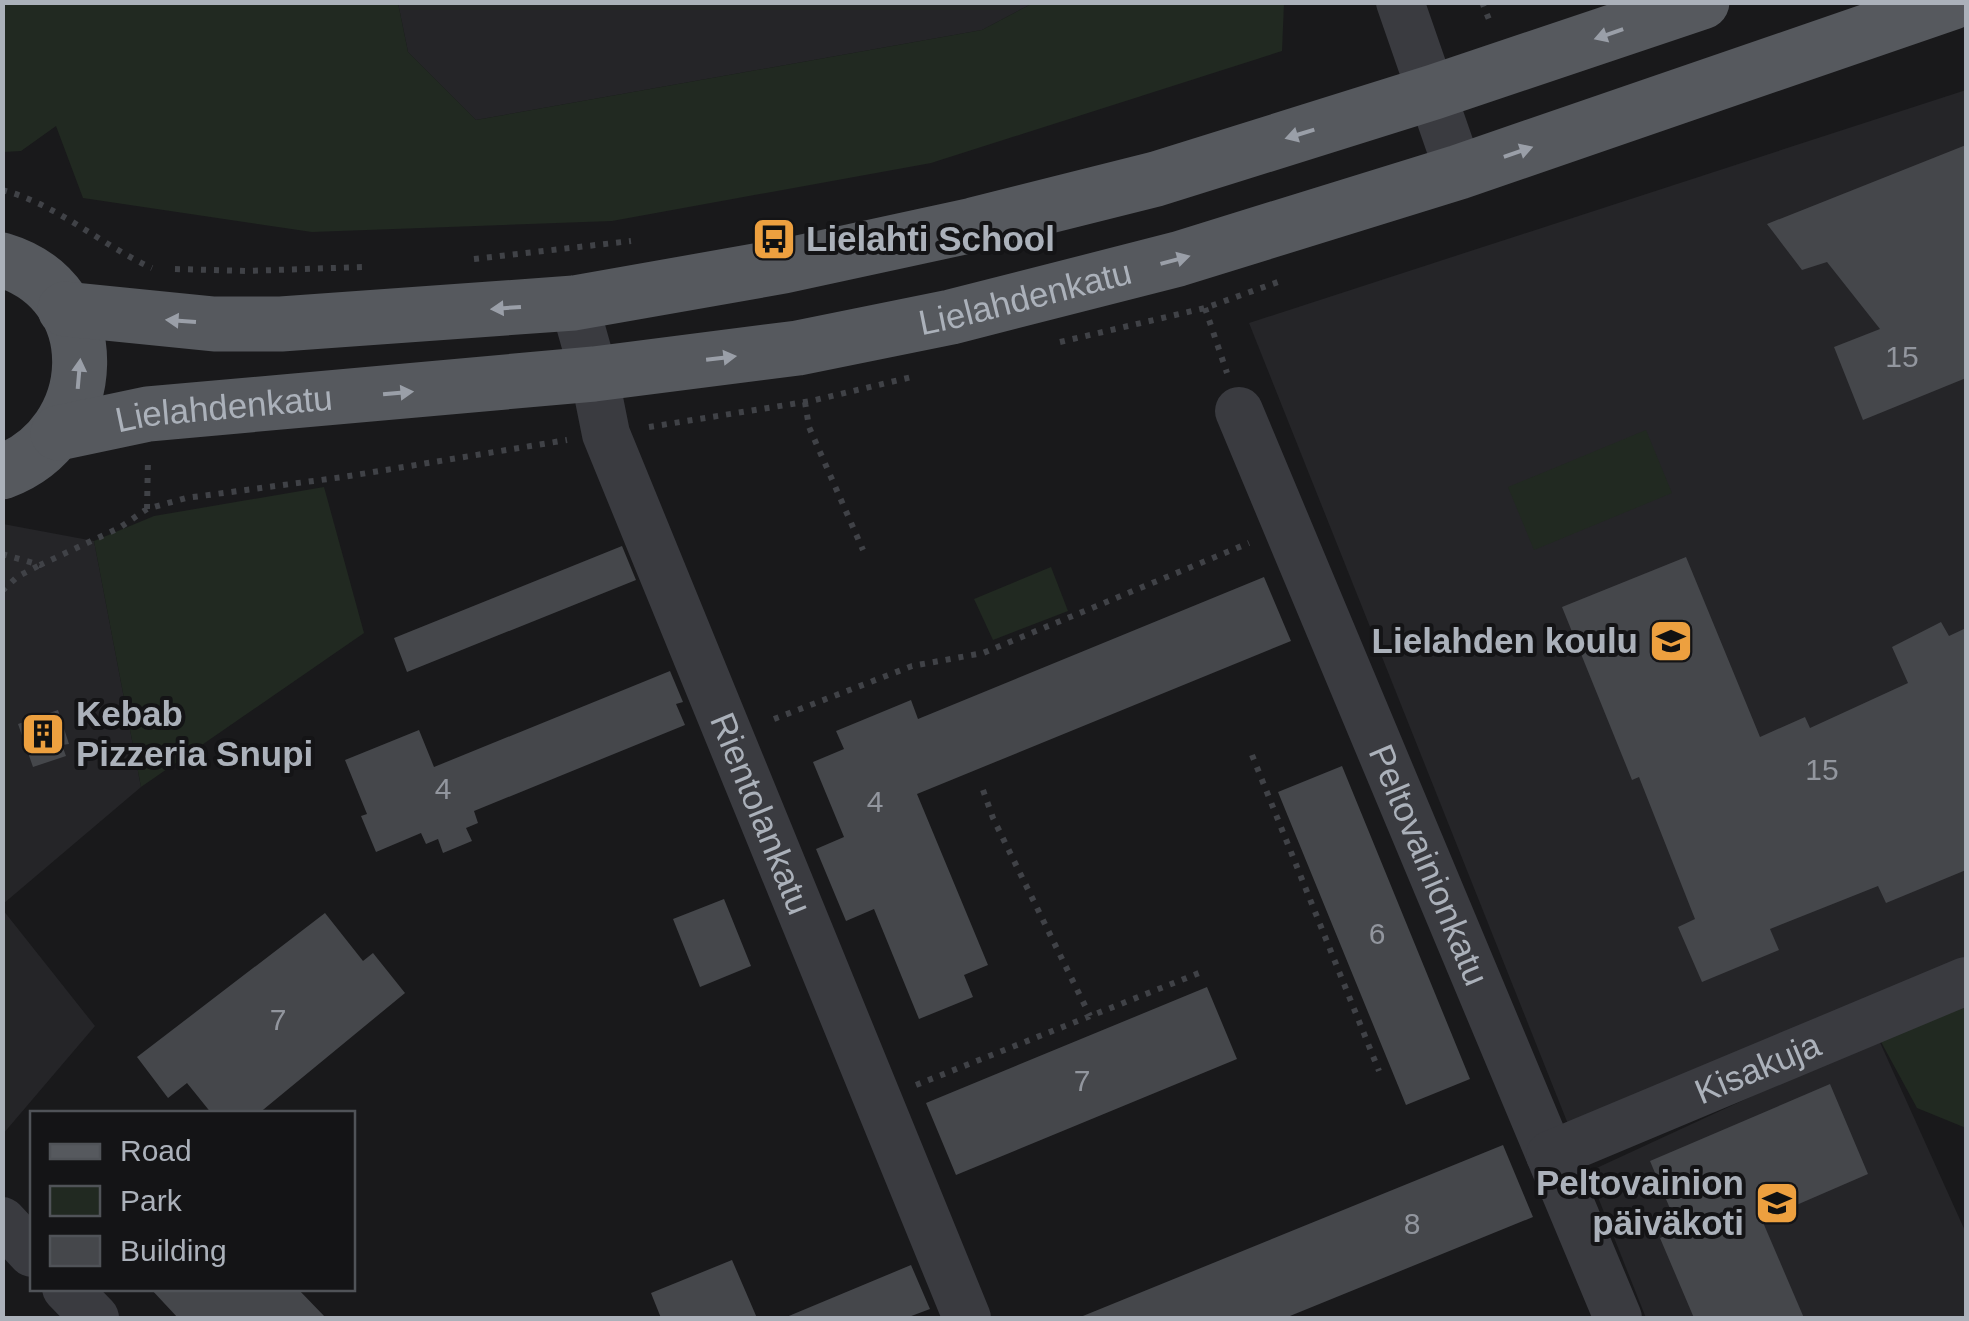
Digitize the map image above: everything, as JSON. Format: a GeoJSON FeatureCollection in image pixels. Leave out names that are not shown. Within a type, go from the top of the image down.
{"type":"FeatureCollection","features":[{"type":"Feature","properties":{"kind":"main road"},"geometry":{"type":"LineString","coordinates":[[65,309],[214,324],[281,324],[574,303],[784,266],[983,223],[1156,179],[1702,2]]}},
{"type":"Feature","properties":{"kind":"main road","name":"Lielahdenkatu"},"geometry":{"type":"LineString","coordinates":[[58,433],[148,414],[594,374],[798,348],[951,317],[1178,259],[1459,172],[1954,2]]}},
{"type":"Feature","properties":{"kind":"main road"},"geometry":{"type":"LineString","coordinates":[[2,260],[44,284],[65,309],[76,334],[81,375],[70,416],[58,433],[44,449],[4,473]]}},
{"type":"Feature","properties":{"kind":"street"},"geometry":{"type":"LineString","coordinates":[[1400,2],[1459,172]]}},
{"type":"Feature","properties":{"kind":"street","name":"Rientolankatu"},"geometry":{"type":"LineString","coordinates":[[574,303],[606,434],[967,1318]]}},
{"type":"Feature","properties":{"kind":"street","name":"Peltovainionkatu"},"geometry":{"type":"LineString","coordinates":[[1240,411],[1618,1318]]}},
{"type":"Feature","properties":{"kind":"street","name":"Kisakuja"},"geometry":{"type":"LineString","coordinates":[[1550,1155],[1966,981]]}},
{"type":"Feature","properties":{"kind":"street"},"geometry":{"type":"LineString","coordinates":[[2,1222],[30,1251]]}},
{"type":"Feature","properties":{"kind":"street"},"geometry":{"type":"LineString","coordinates":[[69,1291],[95,1318]]}},
{"type":"Feature","properties":{"kind":"path"},"geometry":{"type":"LineString","coordinates":[[1482,2],[1490,22],[1504,18]]}},
{"type":"Feature","properties":{"kind":"path"},"geometry":{"type":"LineString","coordinates":[[2,190],[48,206],[103,243],[151,268],[246,271],[373,266]]}},
{"type":"Feature","properties":{"kind":"path"},"geometry":{"type":"LineString","coordinates":[[464,260],[648,238]]}},
{"type":"Feature","properties":{"kind":"path"},"geometry":{"type":"LineString","coordinates":[[1205,308],[1240,411]]}},
{"type":"Feature","properties":{"kind":"path"},"geometry":{"type":"LineString","coordinates":[[805,402],[809,428],[863,550]]}},
{"type":"Feature","properties":{"kind":"path"},"geometry":{"type":"LineString","coordinates":[[774,718],[912,666],[983,653],[1288,527]]}},
{"type":"Feature","properties":{"kind":"path"},"geometry":{"type":"LineString","coordinates":[[2,591],[40,565]]}},
{"type":"Feature","properties":{"kind":"path"},"geometry":{"type":"LineString","coordinates":[[1252,755],[1379,1071]]}},
{"type":"Feature","properties":{"kind":"path"},"geometry":{"type":"LineString","coordinates":[[984,790],[993,818],[1090,1016]]}},
{"type":"Feature","properties":{"kind":"path"},"geometry":{"type":"LineString","coordinates":[[877,1100],[1198,973]]}},
{"type":"Feature","properties":{"kind":"shaded area"},"geometry":{"type":"Polygon","coordinates":[[[398,3],[1033,3],[982,30],[476,120],[408,52],[398,3]]]}},
{"type":"Feature","properties":{"kind":"shaded area","name":"Lielahden koulu"},"geometry":{"type":"Polygon","coordinates":[[[1966,90],[1966,959],[1568,1124],[1249,323],[1966,90]]]}},
{"type":"Feature","properties":{"kind":"shaded area"},"geometry":{"type":"Polygon","coordinates":[[[3,524],[94,541],[141,787],[3,904],[3,524]]]}},
{"type":"Feature","properties":{"kind":"shaded area"},"geometry":{"type":"Polygon","coordinates":[[[3,910],[95,1026],[3,1134],[3,910]]]}},
{"type":"Feature","properties":{"kind":"shaded area","name":"Peltovainion päiväkoti"},"geometry":{"type":"Polygon","coordinates":[[[1878,1038],[1966,1233],[1966,1318],[1646,1318],[1588,1172],[1878,1038]]]}},
{"type":"Feature","properties":{"kind":"green space"},"geometry":{"type":"Polygon","coordinates":[[[2,3],[398,3],[408,52],[476,120],[982,30],[1033,3],[1284,3],[1282,51],[931,163],[612,221],[312,232],[83,198],[56,126],[21,151],[3,152],[2,3]]]}},
{"type":"Feature","properties":{"kind":"green space"},"geometry":{"type":"Polygon","coordinates":[[[1646,430],[1672,493],[1534,550],[1508,487],[1646,430]]]}},
{"type":"Feature","properties":{"kind":"green space"},"geometry":{"type":"Polygon","coordinates":[[[324,487],[364,633],[141,787],[94,541],[154,516],[324,487]]]}},
{"type":"Feature","properties":{"kind":"green space"},"geometry":{"type":"Polygon","coordinates":[[[1051,567],[1068,611],[993,640],[974,599],[1051,567]]]}},
{"type":"Feature","properties":{"kind":"green space"},"geometry":{"type":"Polygon","coordinates":[[[1966,997],[1966,1128],[1917,1108],[1874,1029],[1966,997]]]}},
{"type":"Feature","properties":{"kind":"building"},"geometry":{"type":"Polygon","coordinates":[[[1966,145],[1966,378],[1863,420],[1834,347],[1880,329],[1827,262],[1802,270],[1767,224],[1966,145]]]}},
{"type":"Feature","properties":{"kind":"building"},"geometry":{"type":"Polygon","coordinates":[[[622,546],[636,580],[407,672],[394,638],[622,546]]]}},
{"type":"Feature","properties":{"kind":"building"},"geometry":{"type":"Polygon","coordinates":[[[1686,557],[1760,737],[1805,717],[1810,728],[1908,683],[1892,647],[1941,622],[1949,636],[1966,628],[1966,870],[1886,903],[1878,886],[1770,929],[1779,950],[1702,982],[1678,927],[1695,919],[1639,777],[1632,780],[1562,607],[1686,557]]]}},
{"type":"Feature","properties":{"kind":"building"},"geometry":{"type":"Polygon","coordinates":[[[1264,577],[1291,641],[917,794],[988,965],[964,975],[973,997],[919,1019],[874,909],[846,921],[816,849],[844,837],[813,762],[844,749],[836,731],[911,700],[918,719],[1264,577]]]}},
{"type":"Feature","properties":{"kind":"building"},"geometry":{"type":"Polygon","coordinates":[[[670,671],[683,702],[676,704],[685,725],[474,811],[478,823],[466,828],[472,841],[443,853],[438,839],[426,844],[421,833],[376,852],[361,816],[367,814],[345,760],[419,730],[434,767],[670,671]]]}},
{"type":"Feature","properties":{"kind":"building","name":"Kebab Pizzeria Snupi"},"geometry":{"type":"Polygon","coordinates":[[[58,710],[69,744],[62,745],[66,756],[33,767],[18,724],[58,710]]]}},
{"type":"Feature","properties":{"kind":"building"},"geometry":{"type":"Polygon","coordinates":[[[1342,766],[1470,1079],[1406,1105],[1278,792],[1342,766]]]}},
{"type":"Feature","properties":{"kind":"building"},"geometry":{"type":"Polygon","coordinates":[[[724,899],[751,966],[700,987],[673,919],[724,899]]]}},
{"type":"Feature","properties":{"kind":"building"},"geometry":{"type":"Polygon","coordinates":[[[325,913],[363,961],[373,953],[405,993],[262,1111],[210,1111],[187,1083],[168,1098],[137,1057],[325,913]]]}},
{"type":"Feature","properties":{"kind":"building"},"geometry":{"type":"Polygon","coordinates":[[[1207,987],[1237,1059],[956,1175],[926,1103],[1207,987]]]}},
{"type":"Feature","properties":{"kind":"building","name":"Peltovainion päiväkoti"},"geometry":{"type":"Polygon","coordinates":[[[1830,1084],[1868,1174],[1762,1220],[1804,1318],[1694,1318],[1660,1238],[1679,1230],[1650,1161],[1830,1084]]]}},
{"type":"Feature","properties":{"kind":"building"},"geometry":{"type":"Polygon","coordinates":[[[1503,1145],[1533,1217],[1285,1318],[1078,1318],[1503,1145]]]}},
{"type":"Feature","properties":{"kind":"building"},"geometry":{"type":"Polygon","coordinates":[[[732,1260],[757,1318],[661,1318],[651,1293],[732,1260]]]}},
{"type":"Feature","properties":{"kind":"building"},"geometry":{"type":"Polygon","coordinates":[[[911,1265],[930,1309],[906,1318],[784,1318],[911,1265]]]}},
{"type":"Feature","properties":{"kind":"building"},"geometry":{"type":"Polygon","coordinates":[[[153,1291],[300,1291],[326,1318],[178,1318],[153,1291]]]}},
{"type":"Feature","properties":{"kind":"place","name":"Lielahti School"},"geometry":{"type":"Point","coordinates":[774,239]}},
{"type":"Feature","properties":{"kind":"place","name":"Lielahden koulu"},"geometry":{"type":"Point","coordinates":[1671,641]}},
{"type":"Feature","properties":{"kind":"place","name":"Kebab Pizzeria Snupi"},"geometry":{"type":"Point","coordinates":[43,734]}},
{"type":"Feature","properties":{"kind":"place","name":"Peltovainion päiväkoti"},"geometry":{"type":"Point","coordinates":[1777,1203]}}]}
